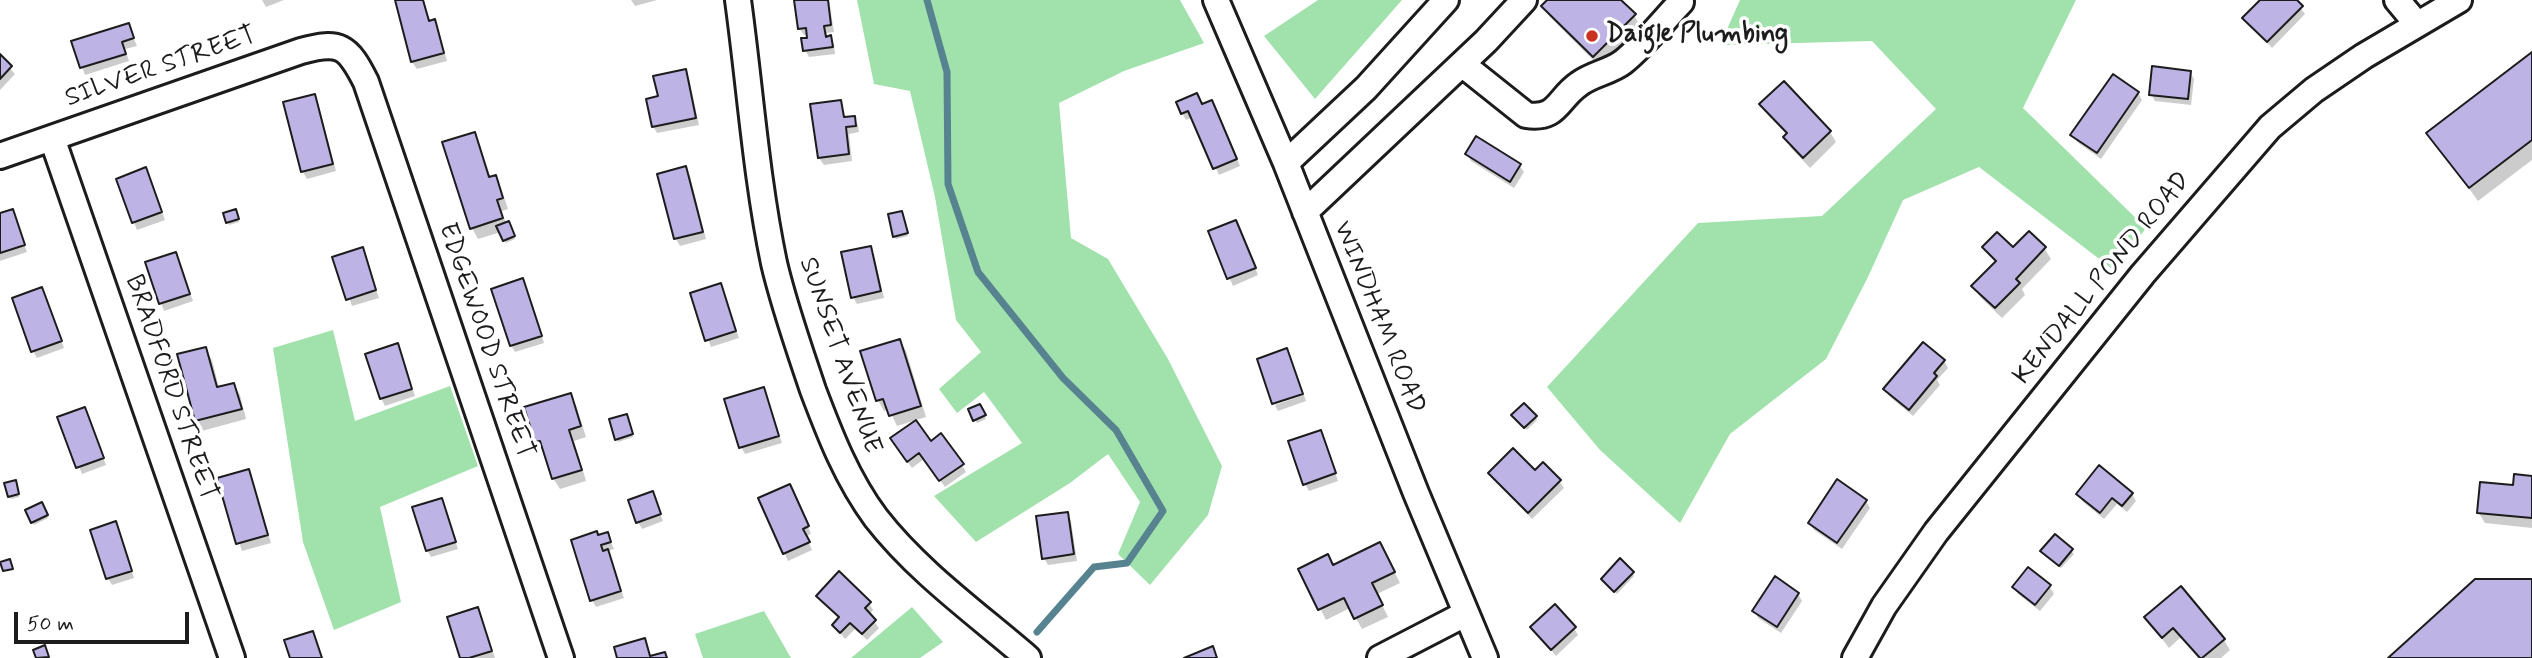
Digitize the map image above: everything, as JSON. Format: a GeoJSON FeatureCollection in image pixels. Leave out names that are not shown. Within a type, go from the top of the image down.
{"type":"FeatureCollection","features":[{"type":"Feature","properties":{"kind":"street","name":"SUNSET AVENUE"},"geometry":{"type":"LineString","coordinates":[[738,0],[764,209],[775,266],[793,330],[832,440],[851,480],[892,537],[1028,658]]}},
{"type":"Feature","properties":{"kind":"street","name":"WINDHAM ROAD"},"geometry":{"type":"LineString","coordinates":[[1216,0],[1286,163],[1465,614],[1485,658]]}},
{"type":"Feature","properties":{"kind":"street"},"geometry":{"type":"LineString","coordinates":[[1286,163],[1366,88],[1446,0]]}},
{"type":"Feature","properties":{"kind":"street"},"geometry":{"type":"LineString","coordinates":[[1305,212],[1462,64],[1524,0]]}},
{"type":"Feature","properties":{"kind":"street"},"geometry":{"type":"LineString","coordinates":[[1462,64],[1526,115],[1539,117],[1550,114],[1575,86],[1622,62],[1681,2],[1679,0]]}},
{"type":"Feature","properties":{"kind":"street"},"geometry":{"type":"LineString","coordinates":[[2397,0],[2417,24]]}},
{"type":"Feature","properties":{"kind":"street","name":"KENDALL POND ROAD"},"geometry":{"type":"LineString","coordinates":[[1855,658],[1884,606],[1936,532],[2143,274],[2270,127],[2314,90],[2459,0]]}},
{"type":"Feature","properties":{"kind":"street","name":"SILVER STREET"},"geometry":{"type":"LineString","coordinates":[[0,156],[300,51],[324,44],[344,49]]}},
{"type":"Feature","properties":{"kind":"street","name":"EDGEWOOD STREET"},"geometry":{"type":"LineString","coordinates":[[344,49],[356,61],[366,82],[561,658]]}},
{"type":"Feature","properties":{"kind":"street","name":"BRADFORD STREET"},"geometry":{"type":"LineString","coordinates":[[52,138],[232,658]]}},
{"type":"Feature","properties":{"kind":"street"},"geometry":{"type":"LineString","coordinates":[[1380,658],[1465,614]]}},
{"type":"Feature","properties":{"kind":"green space"},"geometry":{"type":"Polygon","coordinates":[[[857,0],[1180,0],[1204,43],[1124,71],[1059,103],[1071,238],[1108,259],[1168,359],[1222,466],[1208,515],[1150,585],[1118,554],[1140,502],[1108,454],[1070,483],[976,542],[934,496],[1022,443],[984,392],[957,413],[939,389],[981,352],[956,320],[935,197],[910,91],[874,84],[857,0]]]}},
{"type":"Feature","properties":{"kind":"green space"},"geometry":{"type":"Polygon","coordinates":[[[1318,0],[1402,0],[1315,99],[1264,36],[1318,0]]]}},
{"type":"Feature","properties":{"kind":"green space"},"geometry":{"type":"Polygon","coordinates":[[[1740,0],[2076,0],[2023,108],[2146,228],[2115,271],[1979,167],[1903,200],[1826,359],[1730,434],[1680,523],[1600,450],[1547,387],[1698,223],[1822,216],[1936,109],[1872,41],[1720,45],[1740,0]]]}},
{"type":"Feature","properties":{"kind":"green space"},"geometry":{"type":"Polygon","coordinates":[[[333,330],[355,421],[450,386],[478,466],[380,507],[401,602],[334,630],[303,542],[273,348],[333,330]]]}},
{"type":"Feature","properties":{"kind":"green space"},"geometry":{"type":"Polygon","coordinates":[[[912,607],[943,642],[920,658],[851,658],[912,607]]]}},
{"type":"Feature","properties":{"kind":"green space"},"geometry":{"type":"Polygon","coordinates":[[[764,611],[791,658],[703,658],[695,634],[764,611]]]}},
{"type":"Feature","properties":{"kind":"building"},"geometry":{"type":"Polygon","coordinates":[[[395,0],[423,0],[429,21],[435,19],[444,53],[411,62],[395,0]]]}},
{"type":"Feature","properties":{"kind":"building"},"geometry":{"type":"Polygon","coordinates":[[[794,0],[828,0],[831,25],[824,26],[826,37],[831,35],[833,47],[803,51],[801,38],[807,38],[806,28],[798,29],[794,0]]]}},
{"type":"Feature","properties":{"kind":"building","name":"Daigle Plumbing"},"geometry":{"type":"Polygon","coordinates":[[[1547,0],[1621,0],[1636,14],[1593,57],[1541,6],[1547,0]]]}},
{"type":"Feature","properties":{"kind":"building"},"geometry":{"type":"Polygon","coordinates":[[[2260,0],[2297,0],[2303,6],[2267,42],[2242,18],[2260,0]]]}},
{"type":"Feature","properties":{"kind":"building"},"geometry":{"type":"Polygon","coordinates":[[[129,23],[134,38],[122,42],[126,54],[80,68],[71,41],[129,23]]]}},
{"type":"Feature","properties":{"kind":"building"},"geometry":{"type":"Polygon","coordinates":[[[2532,52],[2532,140],[2469,188],[2426,133],[2532,52]]]}},
{"type":"Feature","properties":{"kind":"building"},"geometry":{"type":"Polygon","coordinates":[[[0,54],[12,66],[0,79],[0,54]]]}},
{"type":"Feature","properties":{"kind":"building"},"geometry":{"type":"Polygon","coordinates":[[[2152,66],[2191,71],[2188,99],[2149,95],[2152,66]]]}},
{"type":"Feature","properties":{"kind":"building"},"geometry":{"type":"Polygon","coordinates":[[[686,69],[696,118],[652,127],[646,99],[658,96],[653,76],[686,69]]]}},
{"type":"Feature","properties":{"kind":"building"},"geometry":{"type":"Polygon","coordinates":[[[2113,74],[2139,92],[2097,153],[2070,135],[2113,74]]]}},
{"type":"Feature","properties":{"kind":"building"},"geometry":{"type":"Polygon","coordinates":[[[1784,81],[1831,131],[1803,158],[1783,137],[1787,133],[1759,104],[1784,81]]]}},
{"type":"Feature","properties":{"kind":"building"},"geometry":{"type":"Polygon","coordinates":[[[1197,93],[1202,104],[1212,100],[1237,159],[1213,169],[1188,111],[1181,114],[1176,102],[1197,93]]]}},
{"type":"Feature","properties":{"kind":"building"},"geometry":{"type":"Polygon","coordinates":[[[315,94],[333,164],[301,172],[283,102],[315,94]]]}},
{"type":"Feature","properties":{"kind":"building"},"geometry":{"type":"Polygon","coordinates":[[[841,100],[844,117],[855,116],[856,126],[846,127],[849,154],[818,158],[810,104],[841,100]]]}},
{"type":"Feature","properties":{"kind":"building"},"geometry":{"type":"Polygon","coordinates":[[[475,132],[489,177],[496,175],[503,198],[497,200],[503,218],[470,229],[442,142],[475,132]]]}},
{"type":"Feature","properties":{"kind":"building"},"geometry":{"type":"Polygon","coordinates":[[[1476,136],[1521,164],[1510,182],[1465,154],[1476,136]]]}},
{"type":"Feature","properties":{"kind":"building"},"geometry":{"type":"Polygon","coordinates":[[[686,166],[703,232],[674,239],[657,174],[686,166]]]}},
{"type":"Feature","properties":{"kind":"building"},"geometry":{"type":"Polygon","coordinates":[[[146,167],[162,212],[132,223],[116,179],[146,167]]]}},
{"type":"Feature","properties":{"kind":"building"},"geometry":{"type":"Polygon","coordinates":[[[13,209],[25,245],[0,253],[0,213],[13,209]]]}},
{"type":"Feature","properties":{"kind":"building"},"geometry":{"type":"Polygon","coordinates":[[[236,209],[239,219],[226,223],[223,213],[236,209]]]}},
{"type":"Feature","properties":{"kind":"building"},"geometry":{"type":"Polygon","coordinates":[[[902,211],[908,233],[893,237],[888,214],[902,211]]]}},
{"type":"Feature","properties":{"kind":"building"},"geometry":{"type":"Polygon","coordinates":[[[1236,220],[1256,268],[1227,279],[1208,231],[1236,220]]]}},
{"type":"Feature","properties":{"kind":"building"},"geometry":{"type":"Polygon","coordinates":[[[509,221],[515,236],[503,241],[496,226],[509,221]]]}},
{"type":"Feature","properties":{"kind":"building"},"geometry":{"type":"Polygon","coordinates":[[[2029,231],[2046,247],[2016,279],[2020,283],[1995,308],[1971,286],[1996,261],[1982,247],[1997,232],[2013,247],[2029,231]]]}},
{"type":"Feature","properties":{"kind":"building"},"geometry":{"type":"Polygon","coordinates":[[[871,246],[881,291],[851,298],[841,252],[871,246]]]}},
{"type":"Feature","properties":{"kind":"building"},"geometry":{"type":"Polygon","coordinates":[[[363,247],[376,290],[346,300],[332,257],[363,247]]]}},
{"type":"Feature","properties":{"kind":"building"},"geometry":{"type":"Polygon","coordinates":[[[176,252],[190,294],[159,304],[145,262],[176,252]]]}},
{"type":"Feature","properties":{"kind":"building"},"geometry":{"type":"Polygon","coordinates":[[[523,278],[542,336],[510,346],[491,289],[523,278]]]}},
{"type":"Feature","properties":{"kind":"building"},"geometry":{"type":"Polygon","coordinates":[[[721,283],[736,331],[705,341],[690,293],[721,283]]]}},
{"type":"Feature","properties":{"kind":"building"},"geometry":{"type":"Polygon","coordinates":[[[42,287],[62,341],[31,352],[12,298],[42,287]]]}},
{"type":"Feature","properties":{"kind":"building"},"geometry":{"type":"Polygon","coordinates":[[[900,339],[921,406],[889,416],[883,399],[876,401],[860,351],[900,339]]]}},
{"type":"Feature","properties":{"kind":"building"},"geometry":{"type":"Polygon","coordinates":[[[1923,342],[1945,360],[1934,373],[1937,376],[1909,410],[1883,389],[1923,342]]]}},
{"type":"Feature","properties":{"kind":"building"},"geometry":{"type":"Polygon","coordinates":[[[398,343],[412,389],[380,399],[365,354],[398,343]]]}},
{"type":"Feature","properties":{"kind":"building"},"geometry":{"type":"Polygon","coordinates":[[[206,347],[217,387],[234,383],[242,409],[195,421],[177,354],[206,347]]]}},
{"type":"Feature","properties":{"kind":"building"},"geometry":{"type":"Polygon","coordinates":[[[1287,348],[1303,394],[1272,404],[1257,359],[1287,348]]]}},
{"type":"Feature","properties":{"kind":"building"},"geometry":{"type":"Polygon","coordinates":[[[764,387],[779,436],[739,448],[724,399],[764,387]]]}},
{"type":"Feature","properties":{"kind":"building"},"geometry":{"type":"Polygon","coordinates":[[[571,393],[581,426],[569,430],[582,470],[552,479],[540,441],[535,442],[524,407],[571,393]]]}},
{"type":"Feature","properties":{"kind":"building"},"geometry":{"type":"Polygon","coordinates":[[[1524,403],[1537,416],[1524,428],[1511,415],[1524,403]]]}},
{"type":"Feature","properties":{"kind":"building"},"geometry":{"type":"Polygon","coordinates":[[[980,404],[986,415],[973,421],[968,409],[980,404]]]}},
{"type":"Feature","properties":{"kind":"building"},"geometry":{"type":"Polygon","coordinates":[[[85,407],[104,458],[76,468],[57,417],[85,407]]]}},
{"type":"Feature","properties":{"kind":"building"},"geometry":{"type":"Polygon","coordinates":[[[627,414],[633,434],[615,440],[609,419],[627,414]]]}},
{"type":"Feature","properties":{"kind":"building"},"geometry":{"type":"Polygon","coordinates":[[[916,420],[931,441],[941,433],[964,464],[939,481],[919,453],[907,462],[890,438],[916,420]]]}},
{"type":"Feature","properties":{"kind":"building"},"geometry":{"type":"Polygon","coordinates":[[[1321,430],[1336,473],[1303,485],[1288,441],[1321,430]]]}},
{"type":"Feature","properties":{"kind":"building"},"geometry":{"type":"Polygon","coordinates":[[[1513,448],[1535,470],[1543,462],[1561,480],[1528,513],[1488,473],[1513,448]]]}},
{"type":"Feature","properties":{"kind":"building"},"geometry":{"type":"Polygon","coordinates":[[[2099,465],[2133,493],[2122,506],[2112,498],[2100,513],[2076,494],[2099,465]]]}},
{"type":"Feature","properties":{"kind":"building"},"geometry":{"type":"Polygon","coordinates":[[[249,469],[268,535],[236,544],[217,478],[249,469]]]}},
{"type":"Feature","properties":{"kind":"building"},"geometry":{"type":"Polygon","coordinates":[[[2514,474],[2532,476],[2532,518],[2477,513],[2480,482],[2513,485],[2514,474]]]}},
{"type":"Feature","properties":{"kind":"building"},"geometry":{"type":"Polygon","coordinates":[[[1837,479],[1867,500],[1837,543],[1808,523],[1837,479]]]}},
{"type":"Feature","properties":{"kind":"building"},"geometry":{"type":"Polygon","coordinates":[[[16,480],[19,494],[8,497],[4,483],[16,480]]]}},
{"type":"Feature","properties":{"kind":"building"},"geometry":{"type":"Polygon","coordinates":[[[790,484],[809,526],[803,529],[810,542],[783,554],[758,498],[790,484]]]}},
{"type":"Feature","properties":{"kind":"building"},"geometry":{"type":"Polygon","coordinates":[[[653,491],[661,514],[636,523],[628,500],[653,491]]]}},
{"type":"Feature","properties":{"kind":"building"},"geometry":{"type":"Polygon","coordinates":[[[442,498],[456,542],[426,551],[412,507],[442,498]]]}},
{"type":"Feature","properties":{"kind":"building"},"geometry":{"type":"Polygon","coordinates":[[[42,502],[48,515],[31,523],[25,510],[42,502]]]}},
{"type":"Feature","properties":{"kind":"building"},"geometry":{"type":"Polygon","coordinates":[[[1068,512],[1074,554],[1042,559],[1036,516],[1068,512]]]}},
{"type":"Feature","properties":{"kind":"building"},"geometry":{"type":"Polygon","coordinates":[[[116,521],[132,571],[106,579],[90,530],[116,521]]]}},
{"type":"Feature","properties":{"kind":"building"},"geometry":{"type":"Polygon","coordinates":[[[597,531],[598,535],[608,532],[611,542],[601,545],[603,551],[608,549],[621,591],[590,601],[571,540],[597,531]]]}},
{"type":"Feature","properties":{"kind":"building"},"geometry":{"type":"Polygon","coordinates":[[[2055,534],[2073,549],[2059,566],[2040,551],[2055,534]]]}},
{"type":"Feature","properties":{"kind":"building"},"geometry":{"type":"Polygon","coordinates":[[[1380,542],[1395,572],[1372,583],[1383,605],[1354,619],[1344,598],[1318,610],[1298,569],[1328,554],[1333,565],[1380,542]]]}},
{"type":"Feature","properties":{"kind":"building"},"geometry":{"type":"Polygon","coordinates":[[[1620,558],[1634,572],[1614,592],[1601,579],[1620,558]]]}},
{"type":"Feature","properties":{"kind":"building"},"geometry":{"type":"Polygon","coordinates":[[[10,559],[13,569],[3,571],[0,562],[10,559]]]}},
{"type":"Feature","properties":{"kind":"building"},"geometry":{"type":"Polygon","coordinates":[[[2028,567],[2051,585],[2035,605],[2012,587],[2028,567]]]}},
{"type":"Feature","properties":{"kind":"building"},"geometry":{"type":"Polygon","coordinates":[[[839,571],[871,602],[865,608],[876,620],[862,634],[850,623],[840,633],[832,625],[839,617],[816,596],[839,571]]]}},
{"type":"Feature","properties":{"kind":"building"},"geometry":{"type":"Polygon","coordinates":[[[1775,576],[1799,593],[1777,627],[1752,611],[1775,576]]]}},
{"type":"Feature","properties":{"kind":"building"},"geometry":{"type":"Polygon","coordinates":[[[2475,579],[2532,579],[2532,658],[2388,658],[2475,579]]]}},
{"type":"Feature","properties":{"kind":"building"},"geometry":{"type":"Polygon","coordinates":[[[2181,586],[2225,639],[2202,658],[2173,628],[2162,638],[2144,617],[2181,586]]]}},
{"type":"Feature","properties":{"kind":"building"},"geometry":{"type":"Polygon","coordinates":[[[1555,604],[1576,627],[1551,650],[1530,627],[1555,604]]]}},
{"type":"Feature","properties":{"kind":"building"},"geometry":{"type":"Polygon","coordinates":[[[478,607],[492,651],[460,658],[447,617],[478,607]]]}},
{"type":"Feature","properties":{"kind":"building"},"geometry":{"type":"Polygon","coordinates":[[[313,631],[322,658],[290,658],[284,640],[313,631]]]}},
{"type":"Feature","properties":{"kind":"building"},"geometry":{"type":"Polygon","coordinates":[[[645,638],[650,656],[665,652],[667,658],[617,658],[614,647],[645,638]]]}},
{"type":"Feature","properties":{"kind":"building"},"geometry":{"type":"Polygon","coordinates":[[[45,645],[49,657],[36,658],[33,650],[45,645]]]}},
{"type":"Feature","properties":{"kind":"building"},"geometry":{"type":"Polygon","coordinates":[[[1213,646],[1217,658],[1184,658],[1213,646]]]}},
{"type":"Feature","properties":{"kind":"waterway"},"geometry":{"type":"LineString","coordinates":[[927,0],[947,72],[948,184],[978,272],[1063,378],[1116,430],[1163,511],[1127,563],[1094,567],[1037,632]]}},
{"type":"Feature","properties":{"kind":"place","name":"Daigle Plumbing"},"geometry":{"type":"Point","coordinates":[1592,36]}}]}
